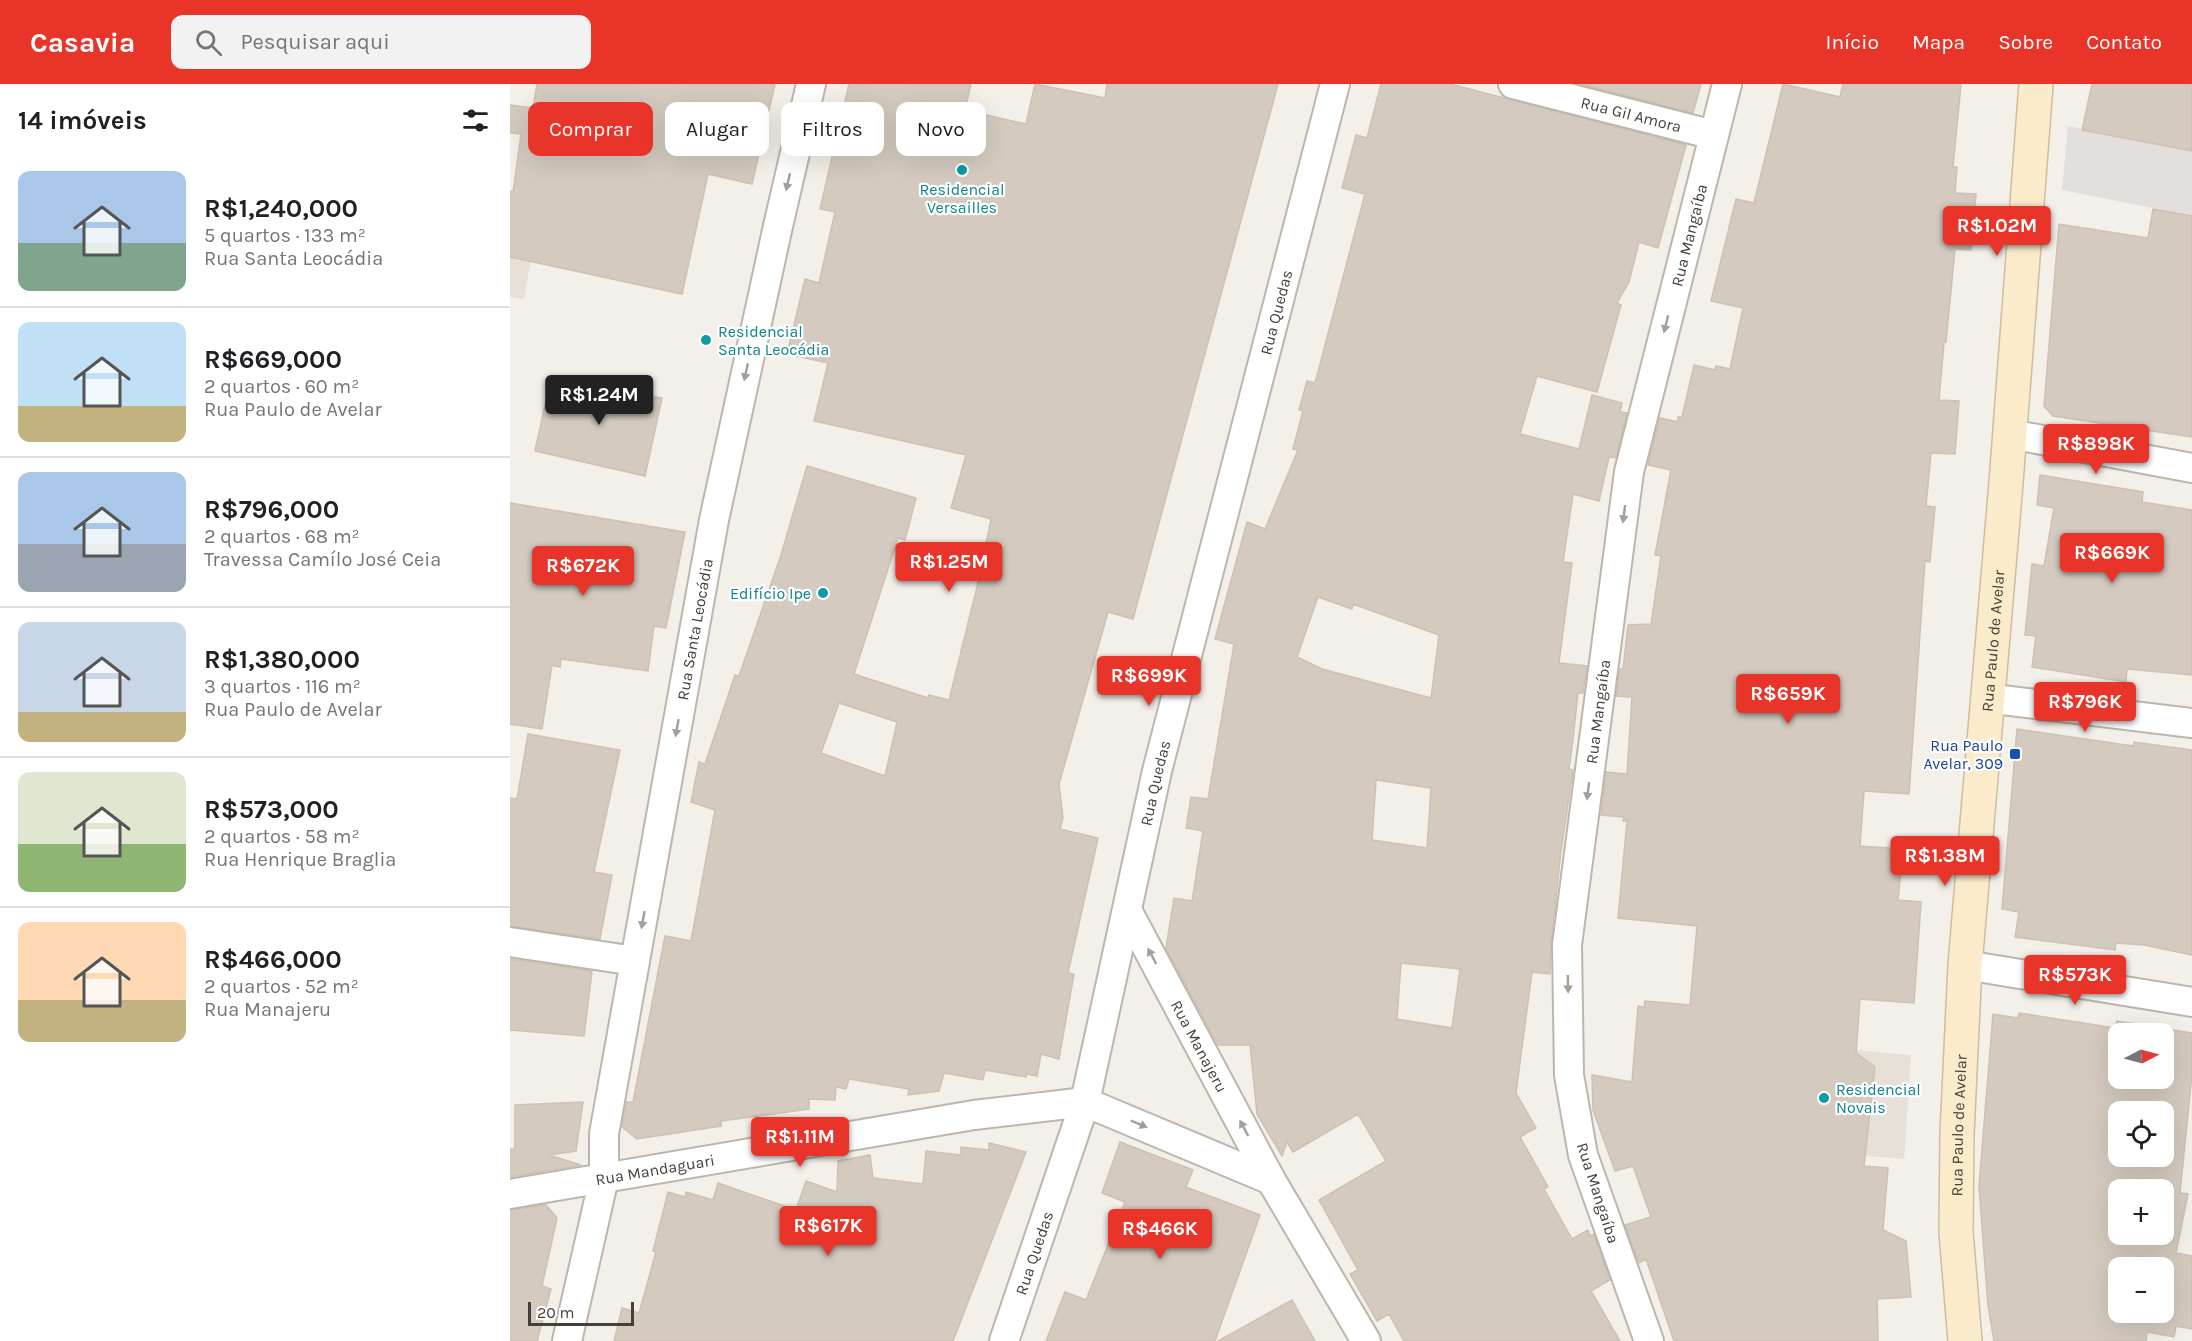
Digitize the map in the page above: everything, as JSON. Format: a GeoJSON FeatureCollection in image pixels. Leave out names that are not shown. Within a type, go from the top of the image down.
{"type":"FeatureCollection","features":[{"type":"Feature","properties":{"kind":"street","name":"Rua Santa Leocádia"},"geometry":{"type":"LineString","coordinates":[[567,1341],[604,1178],[604,1134],[714,520],[776,235],[812,84]]}},
{"type":"Feature","properties":{"kind":"street","name":"Rua Quedas"},"geometry":{"type":"LineString","coordinates":[[1004,1341],[1085,1102],[1157,771],[1335,84]]}},
{"type":"Feature","properties":{"kind":"street","name":"Rua Gil Amora"},"geometry":{"type":"LineString","coordinates":[[1513,84],[1714,135]]}},
{"type":"Feature","properties":{"kind":"street","name":"Rua Mangaíba"},"geometry":{"type":"LineString","coordinates":[[1649,1341],[1583,1155],[1569,1075],[1567,945],[1629,472],[1726,84]]}},
{"type":"Feature","properties":{"kind":"street","name":"Rua Paulo de Avelar"},"geometry":{"type":"LineString","coordinates":[[1965,1341],[1956,1232],[1957,1134],[1965,964],[2010,434],[2036,84]]}},
{"type":"Feature","properties":{"kind":"street"},"geometry":{"type":"LineString","coordinates":[[2010,434],[2192,468]]}},
{"type":"Feature","properties":{"kind":"street"},"geometry":{"type":"LineString","coordinates":[[1986,698],[2192,723]]}},
{"type":"Feature","properties":{"kind":"street","name":"Rua Manajeru"},"geometry":{"type":"LineString","coordinates":[[1128,912],[1271,1179],[1366,1341]]}},
{"type":"Feature","properties":{"kind":"street"},"geometry":{"type":"LineString","coordinates":[[510,942],[635,961]]}},
{"type":"Feature","properties":{"kind":"street"},"geometry":{"type":"LineString","coordinates":[[1965,964],[2192,1002]]}},
{"type":"Feature","properties":{"kind":"street"},"geometry":{"type":"LineString","coordinates":[[1085,1102],[1271,1179]]}},
{"type":"Feature","properties":{"kind":"street","name":"Rua Mandaguari"},"geometry":{"type":"LineString","coordinates":[[510,1194],[975,1115],[1085,1102]]}},
{"type":"Feature","properties":{"kind":"shaded area"},"geometry":{"type":"Polygon","coordinates":[[[2068,126],[2192,151],[2192,216],[2062,190],[2068,126]]]}},
{"type":"Feature","properties":{"kind":"shaded area"},"geometry":{"type":"Polygon","coordinates":[[[510,242],[533,247],[524,299],[510,297],[510,242]]]}},
{"type":"Feature","properties":{"kind":"shaded area"},"geometry":{"type":"Polygon","coordinates":[[[1856,1050],[1911,1055],[1904,1159],[1755,1147],[1856,1050]]]}},
{"type":"Feature","properties":{"kind":"building"},"geometry":{"type":"Polygon","coordinates":[[[537,84],[775,84],[769,110],[769,102],[665,102],[665,156],[758,156],[752,184],[708,174],[682,294],[510,257],[510,191],[513,192],[521,134],[510,133],[510,105],[528,107],[528,156],[653,156],[653,102],[534,102],[537,84]]]}},
{"type":"Feature","properties":{"kind":"building"},"geometry":{"type":"Polygon","coordinates":[[[849,84],[971,84],[967,102],[896,102],[896,156],[986,156],[986,115],[1026,124],[1035,84],[1105,98],[1107,84],[1278,84],[1133,619],[1108,612],[1059,784],[1063,818],[1060,829],[1098,838],[1068,973],[1074,974],[1059,1059],[1041,1054],[1037,1076],[1027,1074],[1026,1077],[985,1070],[983,1080],[944,1073],[939,1091],[908,1095],[909,1089],[849,1079],[846,1089],[836,1087],[835,1100],[809,1099],[809,1109],[721,1121],[721,1126],[637,1139],[622,1127],[626,1102],[633,1102],[665,936],[691,941],[715,810],[691,802],[699,762],[705,764],[735,675],[739,676],[781,555],[807,466],[916,498],[905,540],[898,538],[854,674],[928,698],[929,695],[949,700],[979,579],[991,519],[951,508],[966,455],[814,421],[828,363],[787,354],[805,279],[819,283],[835,212],[820,209],[832,156],[884,156],[884,102],[845,102],[849,84]],[[839,703],[821,753],[885,776],[897,722],[839,703]]]}},
{"type":"Feature","properties":{"kind":"building"},"geometry":{"type":"Polygon","coordinates":[[[1381,84],[1450,84],[1686,145],[1658,248],[1639,242],[1629,282],[1617,303],[1621,305],[1597,392],[1537,376],[1520,434],[1579,449],[1592,395],[1622,403],[1620,412],[1627,413],[1616,458],[1609,457],[1599,501],[1573,494],[1563,562],[1572,563],[1559,663],[1587,666],[1583,693],[1578,693],[1569,769],[1573,770],[1561,851],[1550,974],[1532,972],[1516,1093],[1536,1128],[1520,1137],[1548,1187],[1544,1189],[1572,1239],[1588,1230],[1590,1236],[1594,1234],[1610,1280],[1591,1291],[1620,1341],[1404,1341],[1389,1314],[1377,1321],[1350,1274],[1358,1270],[1319,1200],[1386,1161],[1358,1114],[1293,1152],[1287,1142],[1282,1156],[1257,1114],[1250,1045],[1218,1045],[1166,948],[1174,898],[1192,901],[1203,831],[1186,828],[1191,797],[1208,799],[1234,644],[1215,639],[1247,522],[1265,529],[1298,450],[1293,449],[1303,411],[1299,410],[1307,381],[1315,383],[1365,194],[1342,188],[1356,135],[1367,138],[1381,84]],[[1318,597],[1297,657],[1322,669],[1431,698],[1439,635],[1353,604],[1352,609],[1318,597]],[[1376,780],[1372,840],[1427,848],[1431,788],[1376,780]],[[1401,963],[1397,1019],[1452,1028],[1460,969],[1401,963]]]}},
{"type":"Feature","properties":{"kind":"building"},"geometry":{"type":"Polygon","coordinates":[[[1580,84],[1701,84],[1693,113],[1580,84]]]}},
{"type":"Feature","properties":{"kind":"building"},"geometry":{"type":"Polygon","coordinates":[[[1783,84],[1840,97],[1843,84],[1961,84],[1953,167],[1957,167],[1955,193],[1976,194],[1971,250],[1955,249],[1939,400],[1959,401],[1955,454],[1931,453],[1926,506],[1935,507],[1930,562],[1925,561],[1909,794],[1864,791],[1860,846],[1903,849],[1898,900],[1921,902],[1914,1003],[1860,999],[1856,1053],[1875,1067],[1864,1166],[1888,1168],[1883,1230],[1906,1241],[1911,1297],[1877,1299],[1878,1341],[1674,1341],[1646,1259],[1639,1263],[1625,1225],[1651,1217],[1633,1166],[1615,1171],[1593,1110],[1592,1075],[1632,1082],[1638,1006],[1644,1007],[1645,1001],[1690,1005],[1697,926],[1618,918],[1627,821],[1623,821],[1624,817],[1601,815],[1606,772],[1627,774],[1632,697],[1616,696],[1620,669],[1623,669],[1628,625],[1651,624],[1661,556],[1655,555],[1671,470],[1648,465],[1660,418],[1678,422],[1678,417],[1682,417],[1694,365],[1715,370],[1716,366],[1730,369],[1743,308],[1711,301],[1736,199],[1754,203],[1783,84]]]}},
{"type":"Feature","properties":{"kind":"building"},"geometry":{"type":"Polygon","coordinates":[[[2092,84],[2192,84],[2192,151],[2082,130],[2092,84]]]}},
{"type":"Feature","properties":{"kind":"building"},"geometry":{"type":"Polygon","coordinates":[[[2153,209],[2192,216],[2192,437],[2053,416],[2044,406],[2059,224],[2148,238],[2153,209]]]}},
{"type":"Feature","properties":{"kind":"building"},"geometry":{"type":"Polygon","coordinates":[[[551,377],[662,398],[645,476],[535,451],[551,377]]]}},
{"type":"Feature","properties":{"kind":"building"},"geometry":{"type":"Polygon","coordinates":[[[2040,475],[2143,492],[2142,502],[2192,510],[2192,675],[2127,669],[2126,682],[2032,667],[2036,636],[2025,635],[2032,564],[2044,566],[2054,508],[2037,505],[2040,475]]]}},
{"type":"Feature","properties":{"kind":"building"},"geometry":{"type":"Polygon","coordinates":[[[510,503],[685,532],[666,628],[654,626],[648,671],[561,659],[560,667],[552,665],[542,729],[510,724],[510,503]]]}},
{"type":"Feature","properties":{"kind":"building"},"geometry":{"type":"Polygon","coordinates":[[[2017,729],[2133,746],[2134,742],[2192,750],[2192,955],[2144,945],[2116,943],[2115,950],[2015,937],[2019,912],[2002,909],[2017,729]]]}},
{"type":"Feature","properties":{"kind":"building"},"geometry":{"type":"Polygon","coordinates":[[[528,734],[620,750],[594,872],[612,875],[600,939],[510,926],[510,798],[517,799],[528,734]]]}},
{"type":"Feature","properties":{"kind":"building"},"geometry":{"type":"Polygon","coordinates":[[[510,959],[592,971],[584,1036],[510,1030],[510,959]]]}},
{"type":"Feature","properties":{"kind":"building"},"geometry":{"type":"Polygon","coordinates":[[[2019,1013],[2108,1027],[2108,1089],[2174,1089],[2174,1030],[2192,1033],[2192,1074],[2180,1193],[2188,1194],[2176,1253],[2192,1256],[2192,1329],[2176,1326],[2174,1337],[2147,1332],[2146,1341],[1994,1341],[1988,1306],[1979,1186],[1993,1014],[2018,1018],[2019,1013]]]}},
{"type":"Feature","properties":{"kind":"building"},"geometry":{"type":"Polygon","coordinates":[[[583,1102],[576,1151],[549,1155],[581,1165],[510,1177],[510,1149],[515,1149],[515,1105],[583,1102]]]}},
{"type":"Feature","properties":{"kind":"building"},"geometry":{"type":"Polygon","coordinates":[[[1120,1142],[1193,1170],[1186,1187],[1260,1215],[1215,1341],[1046,1341],[1065,1292],[1086,1300],[1125,1202],[1102,1193],[1120,1142]]]}},
{"type":"Feature","properties":{"kind":"building"},"geometry":{"type":"Polygon","coordinates":[[[989,1143],[1026,1152],[953,1341],[614,1341],[622,1308],[639,1313],[656,1252],[653,1251],[668,1192],[685,1197],[686,1192],[713,1200],[718,1183],[796,1210],[806,1181],[837,1192],[838,1161],[870,1155],[873,1178],[923,1184],[926,1151],[961,1155],[961,1147],[989,1150],[989,1143]]]}},
{"type":"Feature","properties":{"kind":"building"},"geometry":{"type":"Polygon","coordinates":[[[546,1205],[557,1218],[542,1286],[551,1289],[537,1341],[510,1341],[510,1210],[546,1205]]]}},
{"type":"Feature","properties":{"kind":"building"},"geometry":{"type":"Polygon","coordinates":[[[1292,1300],[1315,1341],[1218,1341],[1292,1300]]]}},
{"type":"Feature","properties":{"kind":"place","name":"Residencial Versailles"},"geometry":{"type":"Point","coordinates":[962,170]}},
{"type":"Feature","properties":{"kind":"place","name":"Residencial Santa Leocádia"},"geometry":{"type":"Point","coordinates":[706,340]}},
{"type":"Feature","properties":{"kind":"place","name":"Edifício Ipe"},"geometry":{"type":"Point","coordinates":[823,593]}},
{"type":"Feature","properties":{"kind":"place","name":"Rua Paulo Avelar, 309"},"geometry":{"type":"Point","coordinates":[2015,754]}},
{"type":"Feature","properties":{"kind":"place","name":"Residencial Novais"},"geometry":{"type":"Point","coordinates":[1824,1098]}}]}
